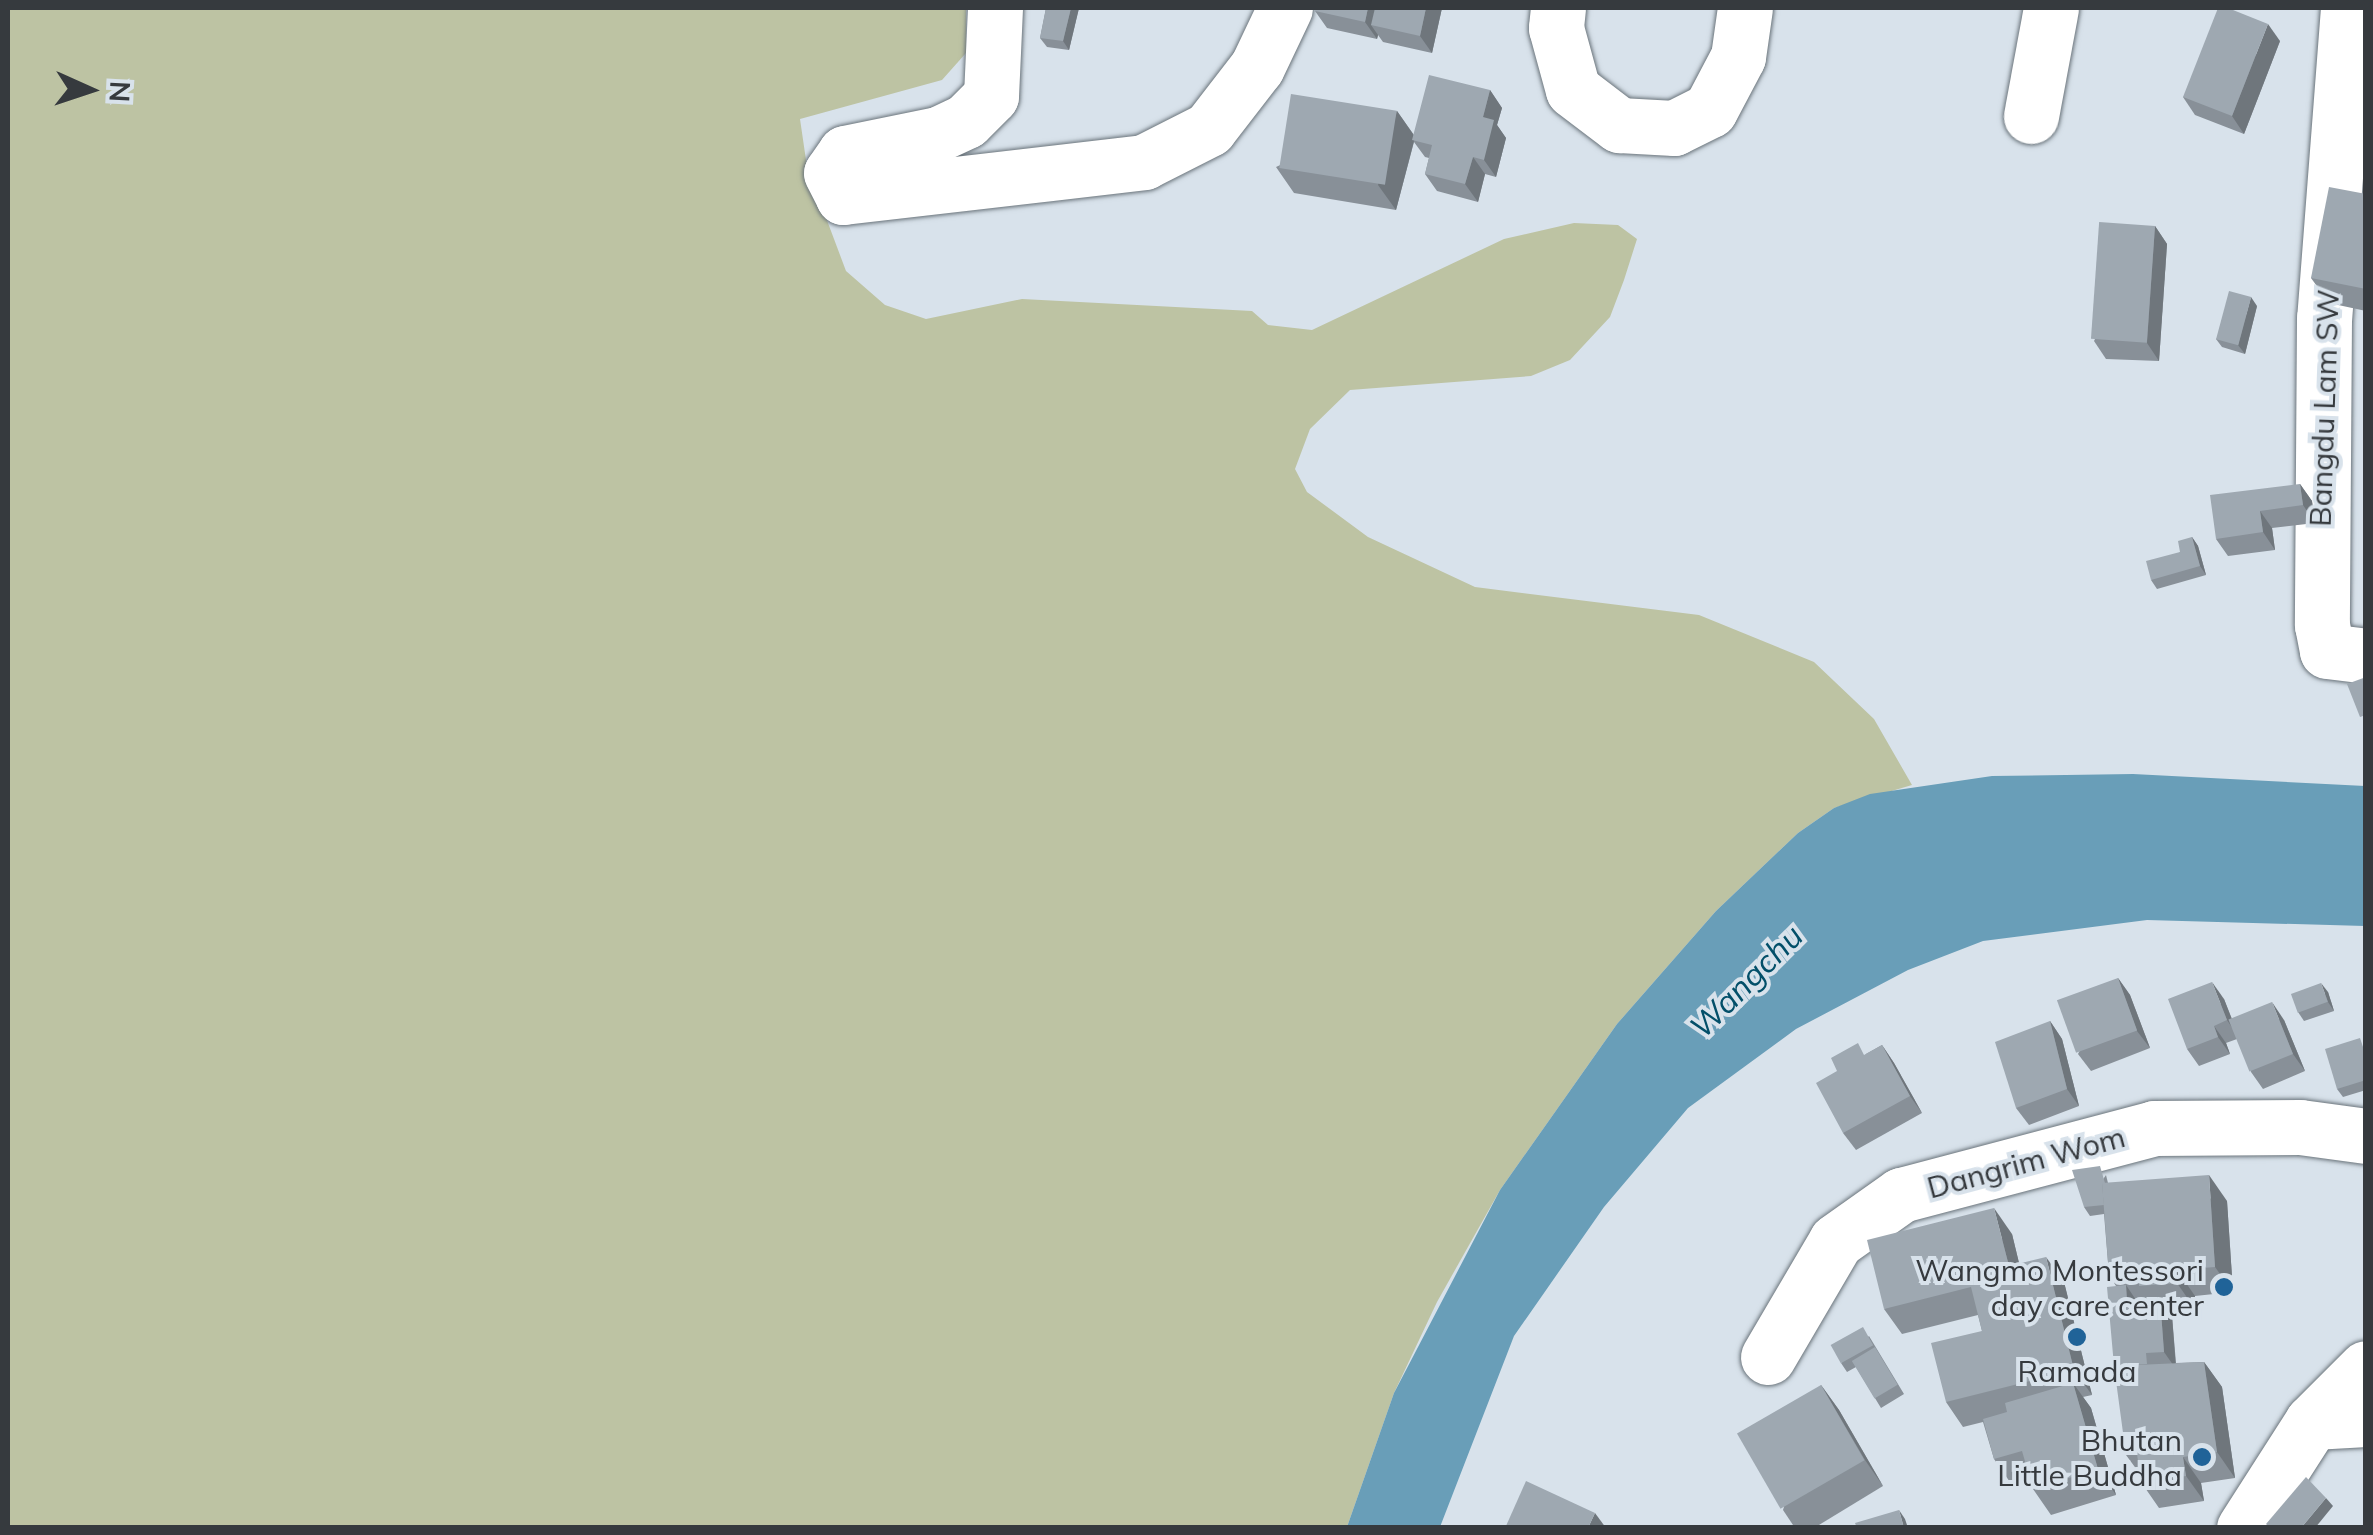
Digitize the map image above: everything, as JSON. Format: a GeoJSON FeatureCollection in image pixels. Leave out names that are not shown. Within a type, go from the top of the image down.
{"type":"FeatureCollection","features":[{"type":"Feature","properties":{"kind":"main road"},"geometry":{"type":"LineString","coordinates":[[995,8],[991,96],[966,121],[938,134],[846,153],[831,173],[843,197],[1144,162],[1208,129],[1257,67],[1285,8]]}},
{"type":"Feature","properties":{"kind":"main road"},"geometry":{"type":"LineString","coordinates":[[1558,8],[1556,28],[1573,90],[1619,125],[1674,128],[1710,110],[1738,57],[1745,8]]}},
{"type":"Feature","properties":{"kind":"main road"},"geometry":{"type":"LineString","coordinates":[[2031,116],[2050,8]]}},
{"type":"Feature","properties":{"kind":"main road"},"geometry":{"type":"LineString","coordinates":[[2348,8],[2352,62]]}},
{"type":"Feature","properties":{"kind":"main road","name":"Bangdu Lam SW"},"geometry":{"type":"LineString","coordinates":[[2352,62],[2338,126],[2324,318],[2322,625],[2328,652],[2366,656]]}},
{"type":"Feature","properties":{"kind":"main road","name":"Dangrim Wom"},"geometry":{"type":"LineString","coordinates":[[1768,1358],[1836,1241],[1901,1195],[2154,1128],[2300,1126],[2366,1136]]}},
{"type":"Feature","properties":{"kind":"main road"},"geometry":{"type":"LineString","coordinates":[[2244,1528],[2312,1422],[2366,1368]]}},
{"type":"Feature","properties":{"kind":"main road"},"geometry":{"type":"LineString","coordinates":[[2312,1422],[2366,1419]]}},
{"type":"Feature","properties":{"kind":"green space"},"geometry":{"type":"Polygon","coordinates":[[[8,8],[966,8],[966,53],[942,80],[800,119],[807,167],[846,271],[885,305],[926,319],[1022,299],[1252,311],[1268,325],[1312,330],[1504,239],[1574,223],[1618,225],[1637,239],[1624,280],[1610,317],[1570,360],[1531,376],[1350,390],[1310,429],[1295,469],[1307,492],[1368,537],[1475,587],[1699,615],[1814,662],[1874,719],[1912,785],[1834,808],[1798,833],[1716,911],[1617,1024],[1500,1190],[1437,1302],[1394,1393],[1347,1527],[8,1528],[8,8]]]}},
{"type":"Feature","properties":{"kind":"water","name":"Wangchu"},"geometry":{"type":"Polygon","coordinates":[[[2133,774],[2365,786],[2365,926],[2147,920],[1983,941],[1908,970],[1796,1029],[1688,1108],[1604,1207],[1514,1336],[1440,1527],[1347,1527],[1394,1393],[1500,1190],[1617,1024],[1716,911],[1798,833],[1834,808],[1870,794],[1992,776],[2133,774]]]}},
{"type":"Feature","properties":{"kind":"building"},"geometry":{"type":"Polygon","coordinates":[[[1046,8],[1071,8],[1063,41],[1040,38],[1046,8]]]}},
{"type":"Feature","properties":{"kind":"building"},"geometry":{"type":"Polygon","coordinates":[[[1315,8],[1368,8],[1365,22],[1315,8]]]}},
{"type":"Feature","properties":{"kind":"building"},"geometry":{"type":"Polygon","coordinates":[[[1375,8],[1426,8],[1420,36],[1371,25],[1375,8]]]}},
{"type":"Feature","properties":{"kind":"building"},"geometry":{"type":"Polygon","coordinates":[[[2218,8],[2228,8],[2268,24],[2232,116],[2183,97],[2218,8]]]}},
{"type":"Feature","properties":{"kind":"building"},"geometry":{"type":"Polygon","coordinates":[[[1429,75],[1490,90],[1483,117],[1494,120],[1484,160],[1473,157],[1465,184],[1425,174],[1432,145],[1412,140],[1429,75]]]}},
{"type":"Feature","properties":{"kind":"building"},"geometry":{"type":"Polygon","coordinates":[[[1291,94],[1397,111],[1385,185],[1279,168],[1291,94]]]}},
{"type":"Feature","properties":{"kind":"building"},"geometry":{"type":"Polygon","coordinates":[[[2329,187],[2366,194],[2366,289],[2311,278],[2329,187]]]}},
{"type":"Feature","properties":{"kind":"building"},"geometry":{"type":"Polygon","coordinates":[[[2099,222],[2155,226],[2147,343],[2091,339],[2099,222]]]}},
{"type":"Feature","properties":{"kind":"building"},"geometry":{"type":"Polygon","coordinates":[[[2229,291],[2251,297],[2238,345],[2216,339],[2229,291]]]}},
{"type":"Feature","properties":{"kind":"building"},"geometry":{"type":"Polygon","coordinates":[[[2300,484],[2303,505],[2260,511],[2263,532],[2216,539],[2210,495],[2300,484]]]}},
{"type":"Feature","properties":{"kind":"building"},"geometry":{"type":"Polygon","coordinates":[[[2192,537],[2200,566],[2151,580],[2146,561],[2180,552],[2178,541],[2192,537]]]}},
{"type":"Feature","properties":{"kind":"building"},"geometry":{"type":"Polygon","coordinates":[[[2366,677],[2366,715],[2360,717],[2347,684],[2366,677]]]}},
{"type":"Feature","properties":{"kind":"building"},"geometry":{"type":"Polygon","coordinates":[[[2118,978],[2137,1031],[2076,1053],[2057,1000],[2118,978]]]}},
{"type":"Feature","properties":{"kind":"building"},"geometry":{"type":"Polygon","coordinates":[[[2212,982],[2227,1020],[2214,1026],[2218,1037],[2187,1049],[2168,999],[2212,982]]]}},
{"type":"Feature","properties":{"kind":"building"},"geometry":{"type":"Polygon","coordinates":[[[2321,983],[2328,1002],[2298,1013],[2291,994],[2321,983]]]}},
{"type":"Feature","properties":{"kind":"building"},"geometry":{"type":"Polygon","coordinates":[[[2272,1002],[2293,1054],[2249,1072],[2228,1020],[2272,1002]]]}},
{"type":"Feature","properties":{"kind":"building"},"geometry":{"type":"Polygon","coordinates":[[[2050,1021],[2067,1089],[2016,1108],[1995,1042],[2050,1021]]]}},
{"type":"Feature","properties":{"kind":"building"},"geometry":{"type":"Polygon","coordinates":[[[2360,1038],[2366,1056],[2366,1080],[2337,1089],[2325,1049],[2360,1038]]]}},
{"type":"Feature","properties":{"kind":"building"},"geometry":{"type":"Polygon","coordinates":[[[1858,1043],[1864,1055],[1882,1045],[1910,1096],[1843,1133],[1816,1083],[1837,1071],[1831,1058],[1858,1043]]]}},
{"type":"Feature","properties":{"kind":"building"},"geometry":{"type":"Polygon","coordinates":[[[2100,1166],[2105,1183],[2104,1205],[2084,1207],[2072,1170],[2100,1166]]]}},
{"type":"Feature","properties":{"kind":"building"},"geometry":{"type":"Polygon","coordinates":[[[2209,1175],[2215,1267],[2177,1270],[2177,1283],[2139,1286],[2139,1273],[2109,1275],[2102,1183],[2209,1175]]]}},
{"type":"Feature","properties":{"kind":"building"},"geometry":{"type":"Polygon","coordinates":[[[1994,1208],[2009,1266],[2046,1257],[2074,1370],[1946,1402],[1931,1343],[1982,1331],[1971,1287],[1884,1309],[1867,1240],[1994,1208]]]}},
{"type":"Feature","properties":{"kind":"building"},"geometry":{"type":"Polygon","coordinates":[[[2126,1285],[2127,1301],[2160,1298],[2164,1352],[2146,1353],[2147,1364],[2114,1366],[2107,1287],[2126,1285]]]}},
{"type":"Feature","properties":{"kind":"building"},"geometry":{"type":"Polygon","coordinates":[[[1863,1327],[1873,1345],[1841,1363],[1831,1345],[1863,1327]]]}},
{"type":"Feature","properties":{"kind":"building"},"geometry":{"type":"Polygon","coordinates":[[[1875,1347],[1898,1385],[1875,1399],[1852,1361],[1875,1347]]]}},
{"type":"Feature","properties":{"kind":"building"},"geometry":{"type":"Polygon","coordinates":[[[2204,1362],[2217,1452],[2183,1457],[2186,1476],[2141,1482],[2137,1454],[2126,1455],[2114,1366],[2204,1362]]]}},
{"type":"Feature","properties":{"kind":"building"},"geometry":{"type":"Polygon","coordinates":[[[2073,1383],[2098,1469],[2033,1489],[2022,1451],[1994,1459],[1983,1419],[2007,1412],[2005,1403],[2073,1383]]]}},
{"type":"Feature","properties":{"kind":"building"},"geometry":{"type":"Polygon","coordinates":[[[1821,1385],[1865,1460],[1780,1509],[1737,1434],[1821,1385]]]}},
{"type":"Feature","properties":{"kind":"building"},"geometry":{"type":"Polygon","coordinates":[[[2306,1477],[2326,1498],[2301,1528],[2270,1528],[2266,1524],[2306,1477]]]}},
{"type":"Feature","properties":{"kind":"building"},"geometry":{"type":"Polygon","coordinates":[[[1526,1481],[1595,1513],[1588,1528],[1506,1526],[1526,1481]]]}},
{"type":"Feature","properties":{"kind":"building"},"geometry":{"type":"Polygon","coordinates":[[[1899,1510],[1904,1528],[1857,1528],[1855,1523],[1899,1510]]]}},
{"type":"Feature","properties":{"kind":"place","name":"Wangmo Montessori day care center"},"geometry":{"type":"Point","coordinates":[2224,1287]}},
{"type":"Feature","properties":{"kind":"place","name":"Ramada"},"geometry":{"type":"Point","coordinates":[2077,1337]}},
{"type":"Feature","properties":{"kind":"place","name":"Bhutan Little Buddha"},"geometry":{"type":"Point","coordinates":[2202,1457]}}]}
